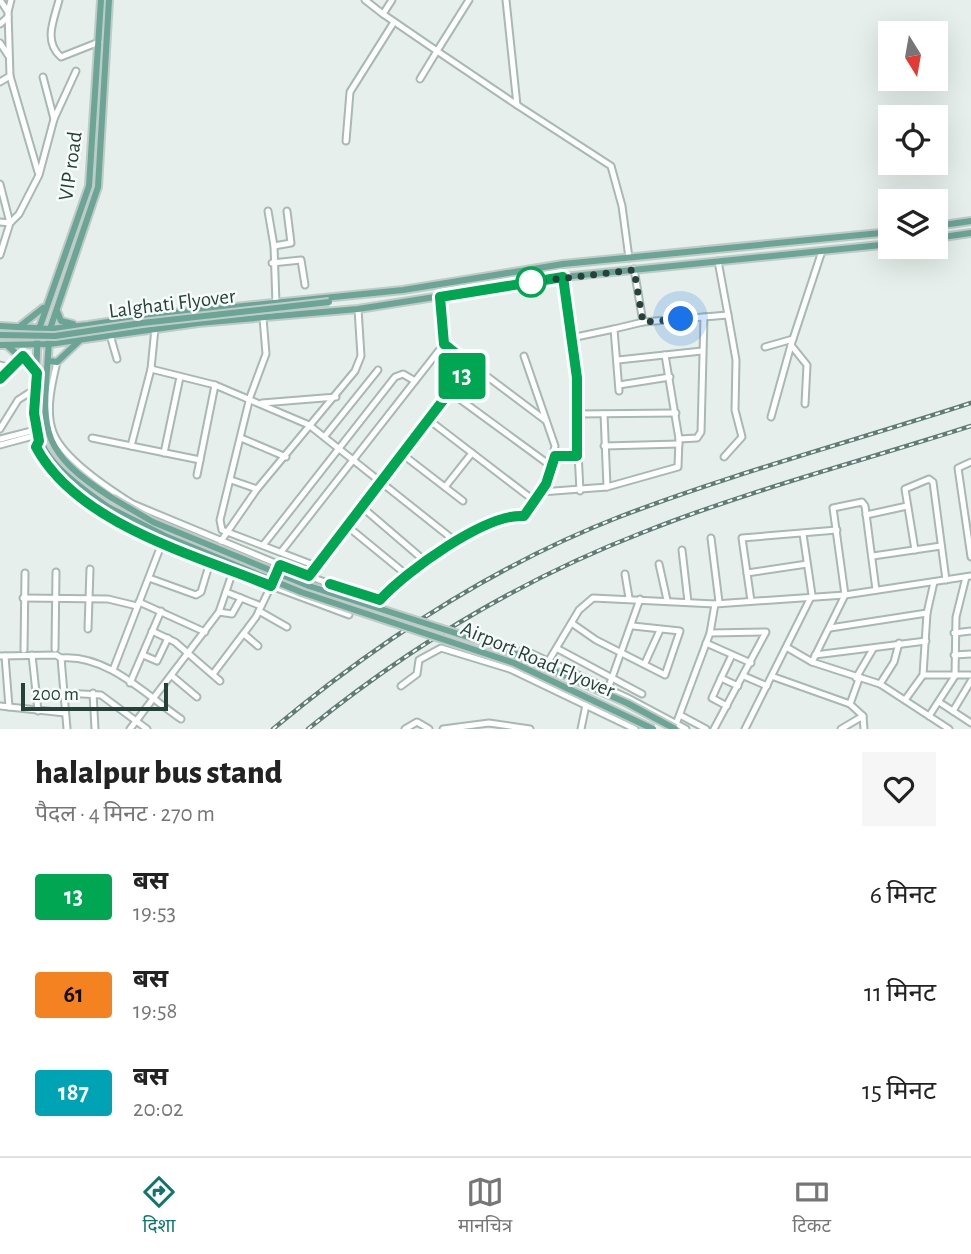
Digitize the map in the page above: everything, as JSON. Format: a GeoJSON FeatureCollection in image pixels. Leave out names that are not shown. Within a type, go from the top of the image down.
{"type":"FeatureCollection","features":[{"type":"Feature","properties":{"kind":"main road","name":"VIP road"},"geometry":{"type":"LineString","coordinates":[[37,435],[35,389],[38,329],[88,194],[101,0]]}},
{"type":"Feature","properties":{"kind":"main road","name":"VIP road"},"geometry":{"type":"LineString","coordinates":[[49,361],[50,329],[98,187],[109,0]]}},
{"type":"Feature","properties":{"kind":"main road"},"geometry":{"type":"LineString","coordinates":[[948,224],[971,221]]}},
{"type":"Feature","properties":{"kind":"main road"},"geometry":{"type":"LineString","coordinates":[[0,326],[50,329],[88,325],[346,297],[547,266],[878,233]]}},
{"type":"Feature","properties":{"kind":"main road"},"geometry":{"type":"LineString","coordinates":[[948,236],[971,233]]}},
{"type":"Feature","properties":{"kind":"main road"},"geometry":{"type":"LineString","coordinates":[[3,345],[49,344],[155,328],[358,309],[563,277],[878,245]]}},
{"type":"Feature","properties":{"kind":"main road"},"geometry":{"type":"LineString","coordinates":[[61,292],[57,313],[59,319],[64,323],[88,325]]}},
{"type":"Feature","properties":{"kind":"main road","name":"Lalghati Flyover"},"geometry":{"type":"LineString","coordinates":[[0,335],[55,336],[142,323],[329,302],[346,297]]}},
{"type":"Feature","properties":{"kind":"main road"},"geometry":{"type":"LineString","coordinates":[[17,328],[37,315],[46,305]]}},
{"type":"Feature","properties":{"kind":"main road"},"geometry":{"type":"LineString","coordinates":[[49,361],[57,362],[80,340]]}},
{"type":"Feature","properties":{"kind":"main road"},"geometry":{"type":"LineString","coordinates":[[3,345],[23,356],[37,373]]}},
{"type":"Feature","properties":{"kind":"main road","name":"Airport Road Flyover"},"geometry":{"type":"LineString","coordinates":[[49,361],[44,413],[50,441],[65,460],[153,522],[298,581],[505,649],[676,727]]}},
{"type":"Feature","properties":{"kind":"main road","name":"Airport Road Flyover"},"geometry":{"type":"LineString","coordinates":[[37,435],[58,467],[108,507],[156,533],[301,592],[514,663],[653,729]]}},
{"type":"Feature","properties":{"kind":"street"},"geometry":{"type":"LineString","coordinates":[[11,0],[8,15],[10,76],[39,175]]}},
{"type":"Feature","properties":{"kind":"street"},"geometry":{"type":"LineString","coordinates":[[60,0],[49,38],[55,51],[61,57],[99,42]]}},
{"type":"Feature","properties":{"kind":"street"},"geometry":{"type":"LineString","coordinates":[[365,0],[611,166],[622,206],[629,258]]}},
{"type":"Feature","properties":{"kind":"street"},"geometry":{"type":"LineString","coordinates":[[383,14],[392,0]]}},
{"type":"Feature","properties":{"kind":"street"},"geometry":{"type":"LineString","coordinates":[[420,79],[469,0]]}},
{"type":"Feature","properties":{"kind":"street"},"geometry":{"type":"LineString","coordinates":[[506,0],[517,105]]}},
{"type":"Feature","properties":{"kind":"street"},"geometry":{"type":"LineString","coordinates":[[0,1],[8,15]]}},
{"type":"Feature","properties":{"kind":"street"},"geometry":{"type":"LineString","coordinates":[[0,24],[8,15]]}},
{"type":"Feature","properties":{"kind":"street"},"geometry":{"type":"LineString","coordinates":[[346,141],[350,92],[394,22]]}},
{"type":"Feature","properties":{"kind":"street"},"geometry":{"type":"LineString","coordinates":[[0,43],[9,56]]}},
{"type":"Feature","properties":{"kind":"street"},"geometry":{"type":"LineString","coordinates":[[0,255],[10,223],[19,214],[39,175],[54,118],[76,71]]}},
{"type":"Feature","properties":{"kind":"street"},"geometry":{"type":"LineString","coordinates":[[0,82],[10,76]]}},
{"type":"Feature","properties":{"kind":"street"},"geometry":{"type":"LineString","coordinates":[[43,77],[54,118]]}},
{"type":"Feature","properties":{"kind":"street"},"geometry":{"type":"LineString","coordinates":[[0,184],[10,223]]}},
{"type":"Feature","properties":{"kind":"street"},"geometry":{"type":"LineString","coordinates":[[268,211],[274,246],[272,263],[276,304]]}},
{"type":"Feature","properties":{"kind":"street"},"geometry":{"type":"LineString","coordinates":[[274,246],[290,243],[287,211]]}},
{"type":"Feature","properties":{"kind":"street"},"geometry":{"type":"LineString","coordinates":[[0,222],[10,223]]}},
{"type":"Feature","properties":{"kind":"street"},"geometry":{"type":"LineString","coordinates":[[771,416],[822,251]]}},
{"type":"Feature","properties":{"kind":"street"},"geometry":{"type":"LineString","coordinates":[[272,263],[301,260],[305,285]]}},
{"type":"Feature","properties":{"kind":"street"},"geometry":{"type":"LineString","coordinates":[[718,261],[736,360],[735,411],[742,437],[724,457]]}},
{"type":"Feature","properties":{"kind":"street"},"geometry":{"type":"LineString","coordinates":[[634,270],[643,322]]}},
{"type":"Feature","properties":{"kind":"street"},"geometry":{"type":"LineString","coordinates":[[563,277],[577,378],[580,491]]}},
{"type":"Feature","properties":{"kind":"street"},"geometry":{"type":"LineString","coordinates":[[281,552],[444,344],[440,297]]}},
{"type":"Feature","properties":{"kind":"street"},"geometry":{"type":"LineString","coordinates":[[221,541],[257,489],[286,457],[309,425],[336,397],[360,363],[358,309]]}},
{"type":"Feature","properties":{"kind":"street"},"geometry":{"type":"LineString","coordinates":[[571,338],[643,322],[728,315]]}},
{"type":"Feature","properties":{"kind":"street"},"geometry":{"type":"LineString","coordinates":[[604,446],[697,438],[701,432],[704,317]]}},
{"type":"Feature","properties":{"kind":"street"},"geometry":{"type":"LineString","coordinates":[[225,532],[220,520],[232,480],[250,397],[267,350],[263,318]]}},
{"type":"Feature","properties":{"kind":"street"},"geometry":{"type":"LineString","coordinates":[[131,446],[152,369],[155,328]]}},
{"type":"Feature","properties":{"kind":"street"},"geometry":{"type":"LineString","coordinates":[[614,329],[619,388],[670,377]]}},
{"type":"Feature","properties":{"kind":"street"},"geometry":{"type":"LineString","coordinates":[[110,335],[117,359]]}},
{"type":"Feature","properties":{"kind":"street"},"geometry":{"type":"LineString","coordinates":[[765,347],[792,342]]}},
{"type":"Feature","properties":{"kind":"street"},"geometry":{"type":"LineString","coordinates":[[792,342],[807,365],[805,404]]}},
{"type":"Feature","properties":{"kind":"street"},"geometry":{"type":"LineString","coordinates":[[444,344],[545,420]]}},
{"type":"Feature","properties":{"kind":"street"},"geometry":{"type":"LineString","coordinates":[[618,360],[702,351]]}},
{"type":"Feature","properties":{"kind":"street"},"geometry":{"type":"LineString","coordinates":[[541,492],[607,487],[675,470],[679,462],[679,441],[665,355]]}},
{"type":"Feature","properties":{"kind":"street"},"geometry":{"type":"LineString","coordinates":[[0,379],[23,356]]}},
{"type":"Feature","properties":{"kind":"street"},"geometry":{"type":"LineString","coordinates":[[57,362],[51,392],[52,431],[67,453],[110,494],[146,511],[373,601],[380,600],[455,541],[512,515],[524,516],[536,502],[555,456],[555,446],[524,356]]}},
{"type":"Feature","properties":{"kind":"street"},"geometry":{"type":"LineString","coordinates":[[0,365],[11,368]]}},
{"type":"Feature","properties":{"kind":"street"},"geometry":{"type":"LineString","coordinates":[[309,576],[470,365]]}},
{"type":"Feature","properties":{"kind":"street"},"geometry":{"type":"LineString","coordinates":[[152,369],[250,397],[309,425],[341,447],[455,541]]}},
{"type":"Feature","properties":{"kind":"street"},"geometry":{"type":"LineString","coordinates":[[325,436],[378,370]]}},
{"type":"Feature","properties":{"kind":"street"},"geometry":{"type":"LineString","coordinates":[[264,544],[395,377],[403,374],[415,381]]}},
{"type":"Feature","properties":{"kind":"street"},"geometry":{"type":"LineString","coordinates":[[164,453],[180,377]]}},
{"type":"Feature","properties":{"kind":"street"},"geometry":{"type":"LineString","coordinates":[[197,475],[215,385]]}},
{"type":"Feature","properties":{"kind":"street"},"geometry":{"type":"LineString","coordinates":[[0,429],[18,400],[35,389]]}},
{"type":"Feature","properties":{"kind":"street"},"geometry":{"type":"LineString","coordinates":[[450,392],[551,466]]}},
{"type":"Feature","properties":{"kind":"street"},"geometry":{"type":"LineString","coordinates":[[262,403],[336,397]]}},
{"type":"Feature","properties":{"kind":"street"},"geometry":{"type":"LineString","coordinates":[[577,414],[676,413]]}},
{"type":"Feature","properties":{"kind":"street"},"geometry":{"type":"LineString","coordinates":[[604,414],[607,487]]}},
{"type":"Feature","properties":{"kind":"street"},"geometry":{"type":"LineString","coordinates":[[429,420],[536,502]]}},
{"type":"Feature","properties":{"kind":"street"},"geometry":{"type":"LineString","coordinates":[[0,439],[37,435]]}},
{"type":"Feature","properties":{"kind":"street"},"geometry":{"type":"LineString","coordinates":[[0,445],[37,435]]}},
{"type":"Feature","properties":{"kind":"street"},"geometry":{"type":"LineString","coordinates":[[37,435],[36,447],[45,461],[78,493],[117,522],[210,562],[349,615]]}},
{"type":"Feature","properties":{"kind":"street"},"geometry":{"type":"LineString","coordinates":[[92,438],[200,460]]}},
{"type":"Feature","properties":{"kind":"street"},"geometry":{"type":"LineString","coordinates":[[241,438],[286,457]]}},
{"type":"Feature","properties":{"kind":"street"},"geometry":{"type":"LineString","coordinates":[[445,487],[472,453]]}},
{"type":"Feature","properties":{"kind":"street"},"geometry":{"type":"LineString","coordinates":[[402,454],[463,501]]}},
{"type":"Feature","properties":{"kind":"street"},"geometry":{"type":"LineString","coordinates":[[555,456],[577,456]]}},
{"type":"Feature","properties":{"kind":"street"},"geometry":{"type":"LineString","coordinates":[[971,462],[958,468],[971,557]]}},
{"type":"Feature","properties":{"kind":"street"},"geometry":{"type":"LineString","coordinates":[[915,550],[905,489],[929,479],[933,482],[946,580]]}},
{"type":"Feature","properties":{"kind":"street"},"geometry":{"type":"LineString","coordinates":[[232,480],[257,489]]}},
{"type":"Feature","properties":{"kind":"street"},"geometry":{"type":"LineString","coordinates":[[812,662],[845,595],[833,508],[862,502],[873,556],[876,590]]}},
{"type":"Feature","properties":{"kind":"street"},"geometry":{"type":"LineString","coordinates":[[866,515],[906,506]]}},
{"type":"Feature","properties":{"kind":"street"},"geometry":{"type":"LineString","coordinates":[[362,507],[426,562]]}},
{"type":"Feature","properties":{"kind":"street"},"geometry":{"type":"LineString","coordinates":[[347,526],[408,576]]}},
{"type":"Feature","properties":{"kind":"street"},"geometry":{"type":"LineString","coordinates":[[751,601],[743,538],[836,530]]}},
{"type":"Feature","properties":{"kind":"street"},"geometry":{"type":"LineString","coordinates":[[225,532],[264,544],[316,566]]}},
{"type":"Feature","properties":{"kind":"street"},"geometry":{"type":"LineString","coordinates":[[745,729],[774,677],[812,595],[803,534]]}},
{"type":"Feature","properties":{"kind":"street"},"geometry":{"type":"LineString","coordinates":[[676,727],[710,633],[717,603],[711,538]]}},
{"type":"Feature","properties":{"kind":"street"},"geometry":{"type":"LineString","coordinates":[[113,670],[162,542]]}},
{"type":"Feature","properties":{"kind":"street"},"geometry":{"type":"LineString","coordinates":[[873,556],[941,546]]}},
{"type":"Feature","properties":{"kind":"street"},"geometry":{"type":"LineString","coordinates":[[682,550],[688,601]]}},
{"type":"Feature","properties":{"kind":"street"},"geometry":{"type":"LineString","coordinates":[[149,578],[197,595],[201,592],[210,562]]}},
{"type":"Feature","properties":{"kind":"street"},"geometry":{"type":"LineString","coordinates":[[659,564],[667,600]]}},
{"type":"Feature","properties":{"kind":"street"},"geometry":{"type":"LineString","coordinates":[[747,573],[807,564]]}},
{"type":"Feature","properties":{"kind":"street"},"geometry":{"type":"LineString","coordinates":[[213,674],[260,609],[280,565]]}},
{"type":"Feature","properties":{"kind":"street"},"geometry":{"type":"LineString","coordinates":[[88,629],[90,569]]}},
{"type":"Feature","properties":{"kind":"street"},"geometry":{"type":"LineString","coordinates":[[131,729],[219,612],[233,571]]}},
{"type":"Feature","properties":{"kind":"street"},"geometry":{"type":"LineString","coordinates":[[55,649],[56,572]]}},
{"type":"Feature","properties":{"kind":"street"},"geometry":{"type":"LineString","coordinates":[[24,650],[25,573]]}},
{"type":"Feature","properties":{"kind":"street"},"geometry":{"type":"LineString","coordinates":[[625,574],[629,598]]}},
{"type":"Feature","properties":{"kind":"street"},"geometry":{"type":"LineString","coordinates":[[548,662],[579,610],[593,598],[717,603],[845,595],[968,576]]}},
{"type":"Feature","properties":{"kind":"street"},"geometry":{"type":"LineString","coordinates":[[929,716],[955,676],[954,633],[961,594],[968,576]]}},
{"type":"Feature","properties":{"kind":"street"},"geometry":{"type":"LineString","coordinates":[[905,700],[923,675],[927,613],[934,582]]}},
{"type":"Feature","properties":{"kind":"street"},"geometry":{"type":"LineString","coordinates":[[226,592],[242,598],[288,626]]}},
{"type":"Feature","properties":{"kind":"street"},"geometry":{"type":"LineString","coordinates":[[961,594],[971,593]]}},
{"type":"Feature","properties":{"kind":"street"},"geometry":{"type":"LineString","coordinates":[[23,598],[118,600],[161,611],[205,632]]}},
{"type":"Feature","properties":{"kind":"street"},"geometry":{"type":"LineString","coordinates":[[219,612],[232,614],[242,598]]}},
{"type":"Feature","properties":{"kind":"street"},"geometry":{"type":"LineString","coordinates":[[608,689],[633,626],[640,600]]}},
{"type":"Feature","properties":{"kind":"street"},"geometry":{"type":"LineString","coordinates":[[130,683],[161,611]]}},
{"type":"Feature","properties":{"kind":"street"},"geometry":{"type":"LineString","coordinates":[[830,628],[927,613]]}},
{"type":"Feature","properties":{"kind":"street"},"geometry":{"type":"LineString","coordinates":[[573,624],[596,640],[645,663],[656,673],[665,675],[680,631],[633,626]]}},
{"type":"Feature","properties":{"kind":"street"},"geometry":{"type":"LineString","coordinates":[[645,663],[660,630]]}},
{"type":"Feature","properties":{"kind":"street"},"geometry":{"type":"LineString","coordinates":[[152,631],[168,638],[220,681]]}},
{"type":"Feature","properties":{"kind":"street"},"geometry":{"type":"LineString","coordinates":[[710,633],[766,632],[714,729]]}},
{"type":"Feature","properties":{"kind":"street"},"geometry":{"type":"LineString","coordinates":[[954,633],[971,632]]}},
{"type":"Feature","properties":{"kind":"street"},"geometry":{"type":"LineString","coordinates":[[244,634],[258,646]]}},
{"type":"Feature","properties":{"kind":"street"},"geometry":{"type":"LineString","coordinates":[[143,655],[157,661],[168,638]]}},
{"type":"Feature","properties":{"kind":"street"},"geometry":{"type":"LineString","coordinates":[[815,655],[926,641]]}},
{"type":"Feature","properties":{"kind":"street"},"geometry":{"type":"LineString","coordinates":[[706,643],[751,663]]}},
{"type":"Feature","properties":{"kind":"street"},"geometry":{"type":"LineString","coordinates":[[880,684],[894,662],[899,643]]}},
{"type":"Feature","properties":{"kind":"street"},"geometry":{"type":"LineString","coordinates":[[401,686],[417,674],[419,660],[441,648],[510,669],[635,729]]}},
{"type":"Feature","properties":{"kind":"street"},"geometry":{"type":"LineString","coordinates":[[788,648],[812,662],[880,684],[948,729]]}},
{"type":"Feature","properties":{"kind":"street"},"geometry":{"type":"LineString","coordinates":[[558,649],[642,694]]}},
{"type":"Feature","properties":{"kind":"street"},"geometry":{"type":"LineString","coordinates":[[850,704],[858,678],[873,649]]}},
{"type":"Feature","properties":{"kind":"street"},"geometry":{"type":"LineString","coordinates":[[510,669],[508,665],[521,650],[608,689],[676,727],[685,729]]}},
{"type":"Feature","properties":{"kind":"street"},"geometry":{"type":"LineString","coordinates":[[727,706],[712,698],[732,654]]}},
{"type":"Feature","properties":{"kind":"street"},"geometry":{"type":"LineString","coordinates":[[954,655],[971,654]]}},
{"type":"Feature","properties":{"kind":"street"},"geometry":{"type":"LineString","coordinates":[[32,655],[38,711]]}},
{"type":"Feature","properties":{"kind":"street"},"geometry":{"type":"LineString","coordinates":[[9,707],[3,656],[56,655],[113,670],[181,719]]}},
{"type":"Feature","properties":{"kind":"street"},"geometry":{"type":"LineString","coordinates":[[61,658],[67,729]]}},
{"type":"Feature","properties":{"kind":"street"},"geometry":{"type":"LineString","coordinates":[[923,675],[971,675]]}},
{"type":"Feature","properties":{"kind":"street"},"geometry":{"type":"LineString","coordinates":[[172,676],[197,697]]}},
{"type":"Feature","properties":{"kind":"street"},"geometry":{"type":"LineString","coordinates":[[744,676],[767,687]]}},
{"type":"Feature","properties":{"kind":"street"},"geometry":{"type":"LineString","coordinates":[[774,677],[850,704],[863,716],[864,729]]}},
{"type":"Feature","properties":{"kind":"street"},"geometry":{"type":"LineString","coordinates":[[721,678],[738,686]]}},
{"type":"Feature","properties":{"kind":"street"},"geometry":{"type":"LineString","coordinates":[[953,711],[971,681]]}},
{"type":"Feature","properties":{"kind":"street"},"geometry":{"type":"LineString","coordinates":[[64,693],[101,695],[147,729]]}},
{"type":"Feature","properties":{"kind":"street"},"geometry":{"type":"LineString","coordinates":[[93,693],[95,729]]}},
{"type":"Feature","properties":{"kind":"street"},"geometry":{"type":"LineString","coordinates":[[939,702],[971,723]]}},
{"type":"Feature","properties":{"kind":"street"},"geometry":{"type":"LineString","coordinates":[[581,729],[586,705]]}},
{"type":"Feature","properties":{"kind":"street"},"geometry":{"type":"LineString","coordinates":[[0,706],[65,713]]}},
{"type":"Feature","properties":{"kind":"street"},"geometry":{"type":"LineString","coordinates":[[680,715],[706,729]]}},
{"type":"Feature","properties":{"kind":"street"},"geometry":{"type":"LineString","coordinates":[[841,729],[863,716]]}},
{"type":"Feature","properties":{"kind":"street"},"geometry":{"type":"LineString","coordinates":[[405,729],[417,722],[429,729]]}},
{"type":"Feature","properties":{"kind":"street"},"geometry":{"type":"LineString","coordinates":[[443,729],[488,726],[530,729]]}},
{"type":"Feature","properties":{"kind":"railway"},"geometry":{"type":"LineString","coordinates":[[273,729],[353,666],[437,609],[481,583],[572,537],[706,486],[971,403]]}},
{"type":"Feature","properties":{"kind":"railway"},"geometry":{"type":"LineString","coordinates":[[308,729],[386,670],[427,643],[468,617],[554,571],[644,532],[724,503],[971,426]]}},
{"type":"Feature","properties":{"kind":"bus line","name":"13"},"geometry":{"type":"LineString","coordinates":[[0,379],[23,356],[30,363],[37,373],[34,413],[39,441],[36,447],[52,470],[94,507],[136,532],[271,586],[280,565],[309,576],[470,365],[444,344],[440,297],[563,277],[577,378],[577,456],[555,456],[546,484],[530,511],[524,516],[512,515],[476,529],[455,541],[380,600],[373,601],[330,584]]}},
{"type":"Feature","properties":{"kind":"route"},"geometry":{"type":"LineString","coordinates":[[531,282],[634,270],[643,322],[681,319]]}}]}
